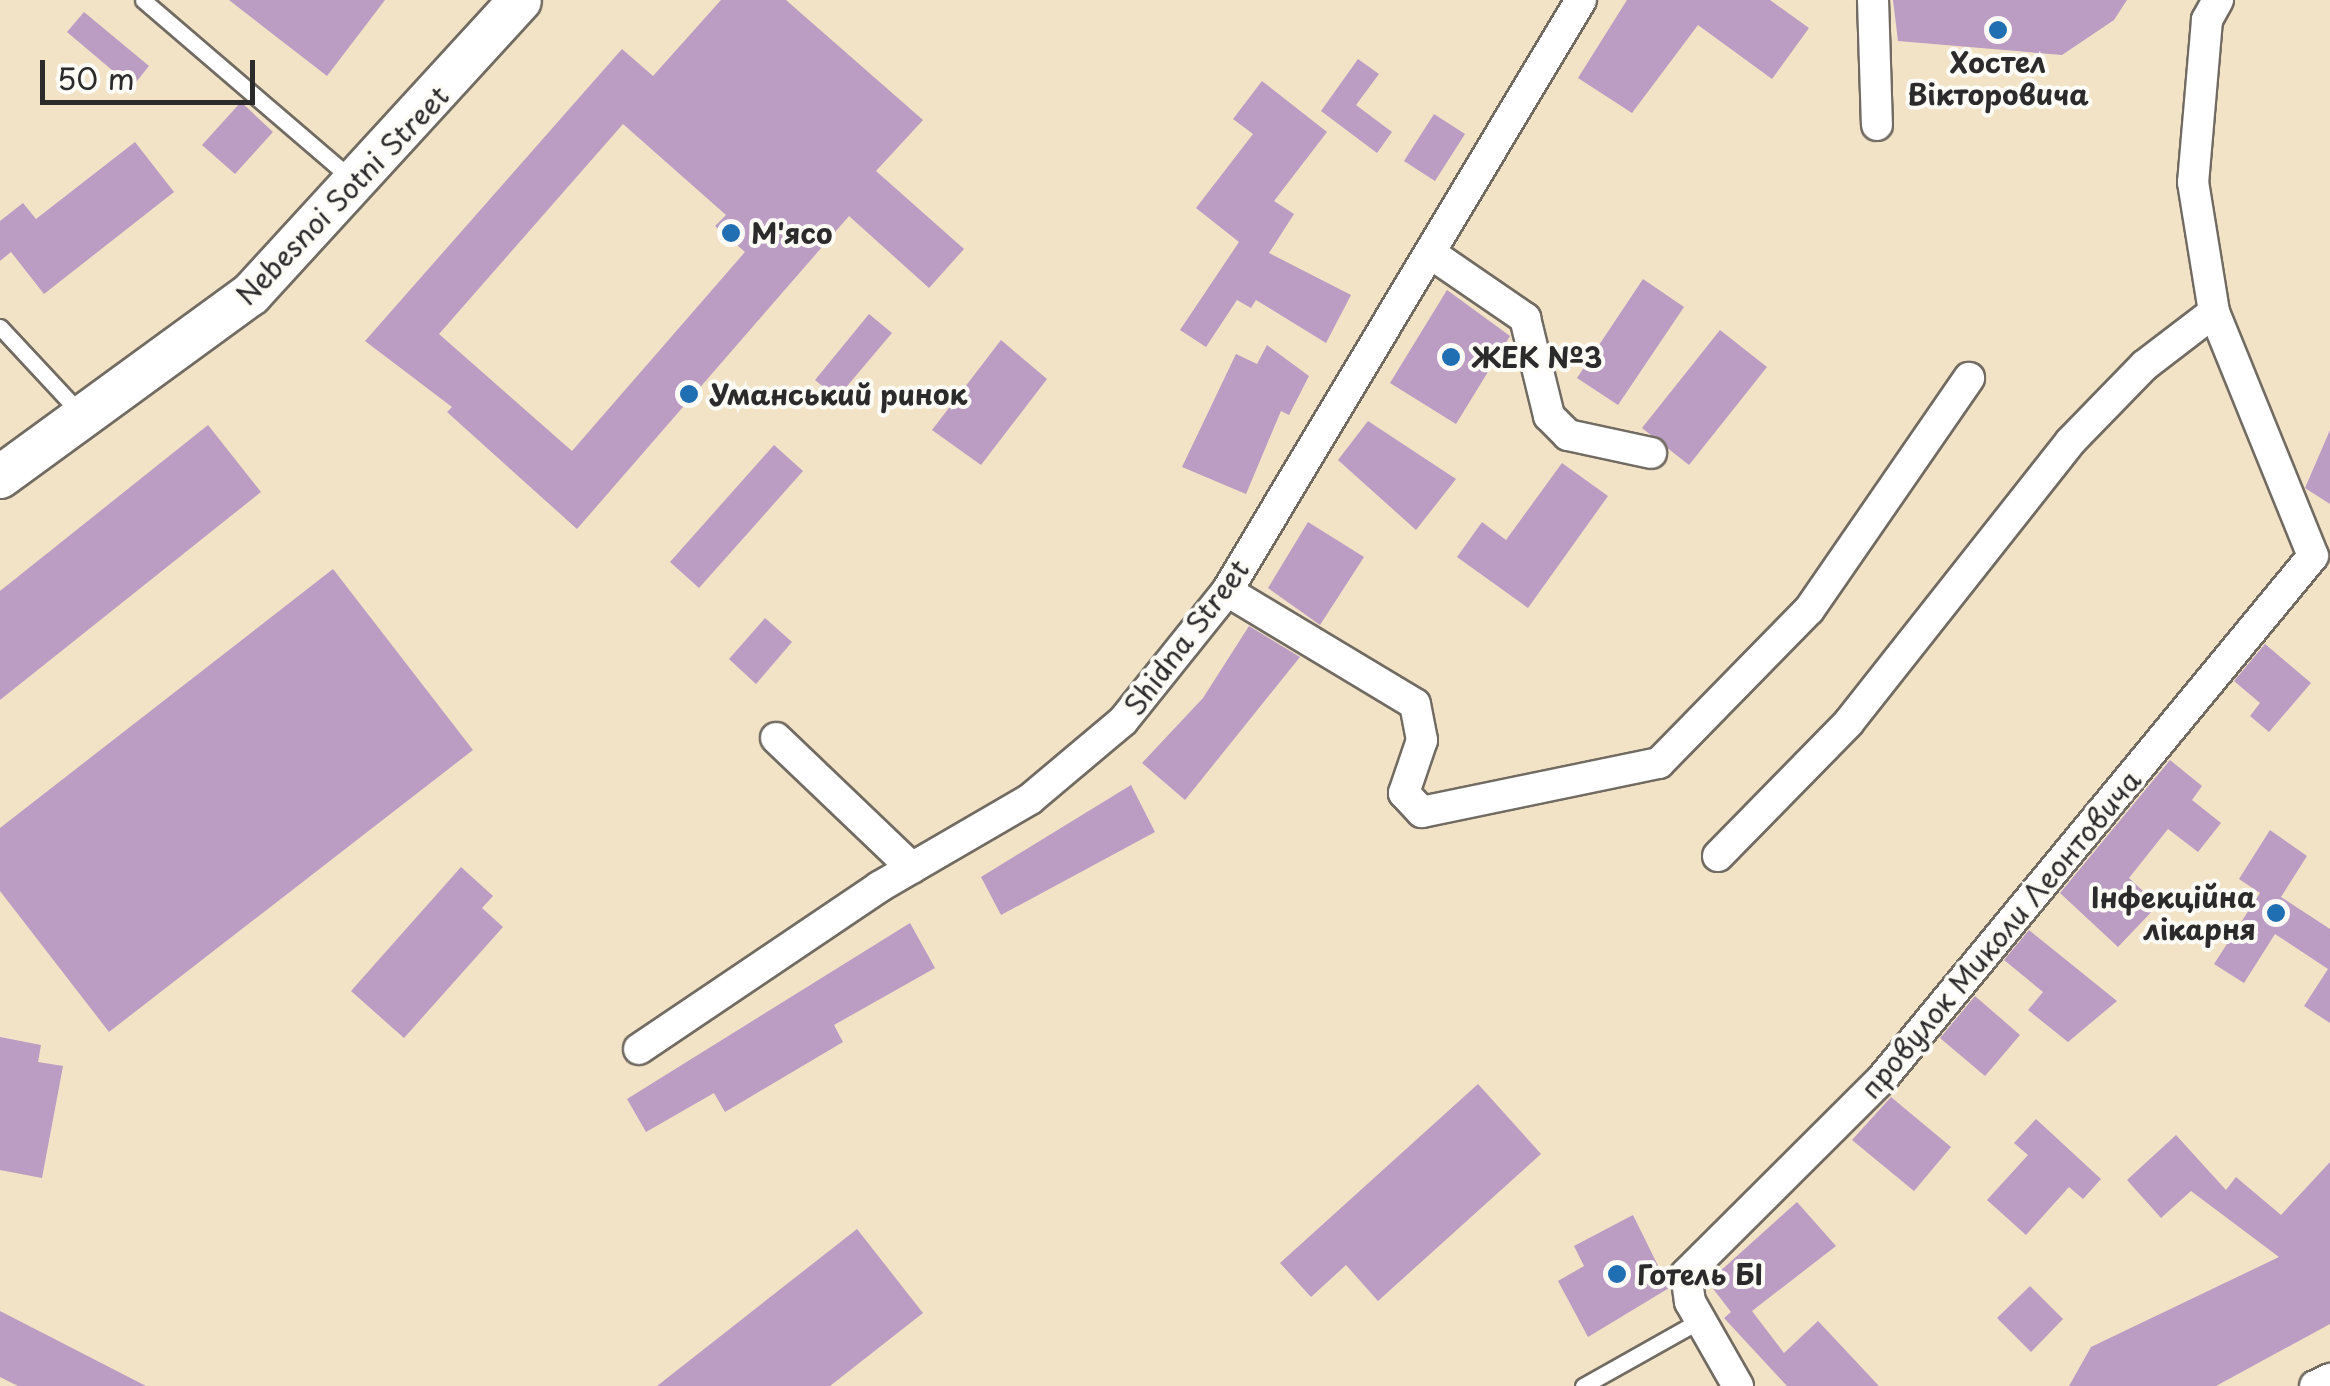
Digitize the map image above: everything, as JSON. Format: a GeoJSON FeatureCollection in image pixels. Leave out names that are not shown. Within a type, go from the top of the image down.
{"type":"FeatureCollection","features":[{"type":"Feature","properties":{"kind":"main road","name":"Nebesnoi Sotni Street"},"geometry":{"type":"LineString","coordinates":[[0,477],[251,294],[358,183],[520,0]]}},
{"type":"Feature","properties":{"kind":"main road"},"geometry":{"type":"LineString","coordinates":[[0,447],[84,418]]}},
{"type":"Feature","properties":{"kind":"street","name":"Shidna Street"},"geometry":{"type":"LineString","coordinates":[[639,1048],[1092,753],[1227,591],[1432,255],[1581,0]]}},
{"type":"Feature","properties":{"kind":"street"},"geometry":{"type":"LineString","coordinates":[[1874,0],[1877,126]]}},
{"type":"Feature","properties":{"kind":"street"},"geometry":{"type":"LineString","coordinates":[[2218,0],[2207,20],[2193,182],[2214,312],[2322,561]]}},
{"type":"Feature","properties":{"kind":"street"},"geometry":{"type":"LineString","coordinates":[[1432,255],[1525,318],[1549,416],[1568,435],[1650,453]]}},
{"type":"Feature","properties":{"kind":"street"},"geometry":{"type":"LineString","coordinates":[[1718,856],[1849,722],[2070,442],[2145,365],[2214,312]]}},
{"type":"Feature","properties":{"kind":"street"},"geometry":{"type":"LineString","coordinates":[[1227,591],[1415,704],[1422,740],[1404,793],[1422,812],[1659,762],[1810,610],[1969,378]]}},
{"type":"Feature","properties":{"kind":"street","name":"провулок Миколи Леонтовича"},"geometry":{"type":"LineString","coordinates":[[1694,1311],[1686,1274],[1881,1080],[2322,561]]}},
{"type":"Feature","properties":{"kind":"street"},"geometry":{"type":"LineString","coordinates":[[776,738],[912,868]]}},
{"type":"Feature","properties":{"kind":"street"},"geometry":{"type":"LineString","coordinates":[[1694,1311],[1738,1386]]}},
{"type":"Feature","properties":{"kind":"street"},"geometry":{"type":"LineString","coordinates":[[2315,1386],[2330,1379]]}},
{"type":"Feature","properties":{"kind":"lane"},"geometry":{"type":"LineString","coordinates":[[143,0],[358,183]]}},
{"type":"Feature","properties":{"kind":"lane"},"geometry":{"type":"LineString","coordinates":[[0,327],[84,418]]}},
{"type":"Feature","properties":{"kind":"lane"},"geometry":{"type":"LineString","coordinates":[[1583,1386],[1694,1311]]}},
{"type":"Feature","properties":{"kind":"building"},"geometry":{"type":"Polygon","coordinates":[[[229,0],[385,0],[327,76],[229,0]]]}},
{"type":"Feature","properties":{"kind":"building"},"geometry":{"type":"Polygon","coordinates":[[[721,0],[786,0],[923,120],[876,171],[964,249],[929,288],[849,216],[577,529],[447,412],[452,407],[365,341],[622,49],[653,76],[721,0]],[[623,124],[439,334],[572,451],[745,252],[715,226],[726,215],[623,124]]]}},
{"type":"Feature","properties":{"kind":"building"},"geometry":{"type":"Polygon","coordinates":[[[1627,0],[1770,0],[1809,28],[1772,79],[1698,25],[1632,113],[1578,78],[1627,0]]]}},
{"type":"Feature","properties":{"kind":"building","name":"Хостел Вікторовича"},"geometry":{"type":"Polygon","coordinates":[[[1893,0],[2127,0],[2114,20],[2062,55],[1898,41],[1893,0]]]}},
{"type":"Feature","properties":{"kind":"building"},"geometry":{"type":"Polygon","coordinates":[[[84,12],[149,66],[132,87],[67,32],[84,12]]]}},
{"type":"Feature","properties":{"kind":"building"},"geometry":{"type":"Polygon","coordinates":[[[1358,59],[1379,74],[1356,105],[1392,132],[1377,153],[1321,111],[1358,59]]]}},
{"type":"Feature","properties":{"kind":"building"},"geometry":{"type":"Polygon","coordinates":[[[1262,81],[1327,132],[1274,201],[1294,214],[1269,253],[1351,295],[1326,343],[1256,300],[1251,308],[1237,300],[1206,347],[1180,330],[1239,242],[1196,208],[1253,134],[1233,119],[1262,81]]]}},
{"type":"Feature","properties":{"kind":"building"},"geometry":{"type":"Polygon","coordinates":[[[241,102],[273,132],[235,174],[202,145],[241,102]]]}},
{"type":"Feature","properties":{"kind":"building"},"geometry":{"type":"Polygon","coordinates":[[[1434,114],[1465,134],[1435,181],[1404,161],[1434,114]]]}},
{"type":"Feature","properties":{"kind":"building"},"geometry":{"type":"Polygon","coordinates":[[[135,142],[174,192],[44,294],[11,252],[0,261],[0,221],[23,203],[36,219],[135,142]]]}},
{"type":"Feature","properties":{"kind":"building"},"geometry":{"type":"Polygon","coordinates":[[[1643,279],[1684,307],[1618,405],[1577,378],[1643,279]]]}},
{"type":"Feature","properties":{"kind":"building","name":"ЖЕК №3"},"geometry":{"type":"Polygon","coordinates":[[[1447,290],[1510,336],[1456,424],[1390,383],[1447,290]]]}},
{"type":"Feature","properties":{"kind":"building"},"geometry":{"type":"Polygon","coordinates":[[[869,314],[892,333],[837,398],[815,380],[869,314]]]}},
{"type":"Feature","properties":{"kind":"building"},"geometry":{"type":"Polygon","coordinates":[[[1720,330],[1767,367],[1689,465],[1642,428],[1720,330]]]}},
{"type":"Feature","properties":{"kind":"building"},"geometry":{"type":"Polygon","coordinates":[[[1001,340],[1047,379],[981,465],[932,430],[1001,340]]]}},
{"type":"Feature","properties":{"kind":"building"},"geometry":{"type":"Polygon","coordinates":[[[1267,345],[1309,376],[1289,415],[1281,411],[1246,494],[1182,467],[1236,354],[1257,364],[1267,345]]]}},
{"type":"Feature","properties":{"kind":"building"},"geometry":{"type":"Polygon","coordinates":[[[1368,421],[1456,479],[1416,530],[1338,460],[1368,421]]]}},
{"type":"Feature","properties":{"kind":"building"},"geometry":{"type":"Polygon","coordinates":[[[208,425],[261,492],[0,700],[0,591],[208,425]]]}},
{"type":"Feature","properties":{"kind":"building"},"geometry":{"type":"Polygon","coordinates":[[[2330,430],[2330,504],[2305,488],[2330,430]]]}},
{"type":"Feature","properties":{"kind":"building"},"geometry":{"type":"Polygon","coordinates":[[[774,445],[803,471],[699,588],[670,562],[774,445]]]}},
{"type":"Feature","properties":{"kind":"building"},"geometry":{"type":"Polygon","coordinates":[[[1562,463],[1608,496],[1528,608],[1457,557],[1482,522],[1506,540],[1562,463]]]}},
{"type":"Feature","properties":{"kind":"building"},"geometry":{"type":"Polygon","coordinates":[[[1308,522],[1364,557],[1320,625],[1268,588],[1308,522]]]}},
{"type":"Feature","properties":{"kind":"building"},"geometry":{"type":"Polygon","coordinates":[[[333,569],[473,750],[109,1032],[0,891],[0,828],[333,569]]]}},
{"type":"Feature","properties":{"kind":"building"},"geometry":{"type":"Polygon","coordinates":[[[765,618],[792,642],[756,684],[729,659],[765,618]]]}},
{"type":"Feature","properties":{"kind":"building"},"geometry":{"type":"Polygon","coordinates":[[[1249,626],[1300,657],[1185,800],[1142,763],[1203,698],[1249,626]]]}},
{"type":"Feature","properties":{"kind":"building"},"geometry":{"type":"Polygon","coordinates":[[[2265,644],[2311,683],[2269,732],[2250,716],[2260,703],[2234,681],[2265,644]]]}},
{"type":"Feature","properties":{"kind":"building"},"geometry":{"type":"Polygon","coordinates":[[[2170,760],[2202,786],[2192,800],[2221,823],[2198,852],[2168,829],[2129,878],[2158,905],[2118,947],[2060,893],[2170,760]]]}},
{"type":"Feature","properties":{"kind":"building"},"geometry":{"type":"Polygon","coordinates":[[[1131,785],[1155,832],[1001,915],[981,877],[1131,785]]]}},
{"type":"Feature","properties":{"kind":"building","name":"Інфекційна лікарня"},"geometry":{"type":"Polygon","coordinates":[[[2270,830],[2307,856],[2281,897],[2330,929],[2330,1023],[2304,1006],[2328,969],[2275,934],[2244,983],[2214,964],[2260,893],[2239,879],[2270,830]]]}},
{"type":"Feature","properties":{"kind":"building"},"geometry":{"type":"Polygon","coordinates":[[[461,867],[493,896],[482,908],[503,927],[404,1038],[351,991],[461,867]]]}},
{"type":"Feature","properties":{"kind":"building"},"geometry":{"type":"Polygon","coordinates":[[[910,923],[935,968],[834,1025],[843,1042],[725,1112],[714,1093],[646,1132],[627,1099],[910,923]]]}},
{"type":"Feature","properties":{"kind":"building"},"geometry":{"type":"Polygon","coordinates":[[[2029,930],[2117,1001],[2068,1042],[2028,1010],[2043,992],[2004,960],[2029,930]]]}},
{"type":"Feature","properties":{"kind":"building"},"geometry":{"type":"Polygon","coordinates":[[[1975,996],[2020,1035],[1985,1076],[1940,1038],[1975,996]]]}},
{"type":"Feature","properties":{"kind":"building"},"geometry":{"type":"Polygon","coordinates":[[[0,1037],[41,1045],[38,1062],[63,1066],[42,1178],[0,1170],[0,1037]]]}},
{"type":"Feature","properties":{"kind":"building"},"geometry":{"type":"Polygon","coordinates":[[[1478,1084],[1541,1154],[1378,1301],[1346,1265],[1311,1297],[1280,1263],[1478,1084]]]}},
{"type":"Feature","properties":{"kind":"building"},"geometry":{"type":"Polygon","coordinates":[[[1891,1097],[1951,1147],[1914,1191],[1852,1140],[1891,1097]]]}},
{"type":"Feature","properties":{"kind":"building"},"geometry":{"type":"Polygon","coordinates":[[[2036,1119],[2101,1179],[2083,1199],[2069,1187],[2026,1235],[1987,1200],[2028,1155],[2014,1143],[2036,1119]]]}},
{"type":"Feature","properties":{"kind":"building"},"geometry":{"type":"Polygon","coordinates":[[[2176,1135],[2226,1190],[2236,1177],[2281,1215],[2330,1162],[2330,1324],[2216,1386],[2069,1386],[2091,1347],[2279,1257],[2191,1191],[2161,1218],[2127,1180],[2176,1135]]]}},
{"type":"Feature","properties":{"kind":"building"},"geometry":{"type":"Polygon","coordinates":[[[1797,1202],[1836,1246],[1752,1311],[1784,1353],[1818,1321],[1879,1386],[1787,1386],[1724,1318],[1731,1312],[1708,1282],[1797,1202]]]}},
{"type":"Feature","properties":{"kind":"building","name":"Готель БІ"},"geometry":{"type":"Polygon","coordinates":[[[1633,1215],[1669,1288],[1588,1337],[1558,1281],[1584,1266],[1574,1246],[1633,1215]]]}},
{"type":"Feature","properties":{"kind":"building"},"geometry":{"type":"Polygon","coordinates":[[[857,1229],[923,1313],[830,1386],[657,1386],[857,1229]]]}},
{"type":"Feature","properties":{"kind":"building"},"geometry":{"type":"Polygon","coordinates":[[[2030,1286],[2063,1319],[2031,1352],[1997,1318],[2030,1286]]]}},
{"type":"Feature","properties":{"kind":"building"},"geometry":{"type":"Polygon","coordinates":[[[0,1311],[146,1386],[18,1386],[0,1377],[0,1311]]]}},
{"type":"Feature","properties":{"kind":"place","name":"Хостел Вікторовича"},"geometry":{"type":"Point","coordinates":[1998,30]}},
{"type":"Feature","properties":{"kind":"place","name":"М'ясо"},"geometry":{"type":"Point","coordinates":[731,233]}},
{"type":"Feature","properties":{"kind":"place","name":"ЖЕК №3"},"geometry":{"type":"Point","coordinates":[1451,357]}},
{"type":"Feature","properties":{"kind":"place","name":"Уманський ринок"},"geometry":{"type":"Point","coordinates":[689,394]}},
{"type":"Feature","properties":{"kind":"place","name":"Інфекційна лікарня"},"geometry":{"type":"Point","coordinates":[2276,913]}},
{"type":"Feature","properties":{"kind":"place","name":"Готель БІ"},"geometry":{"type":"Point","coordinates":[1617,1274]}}]}
